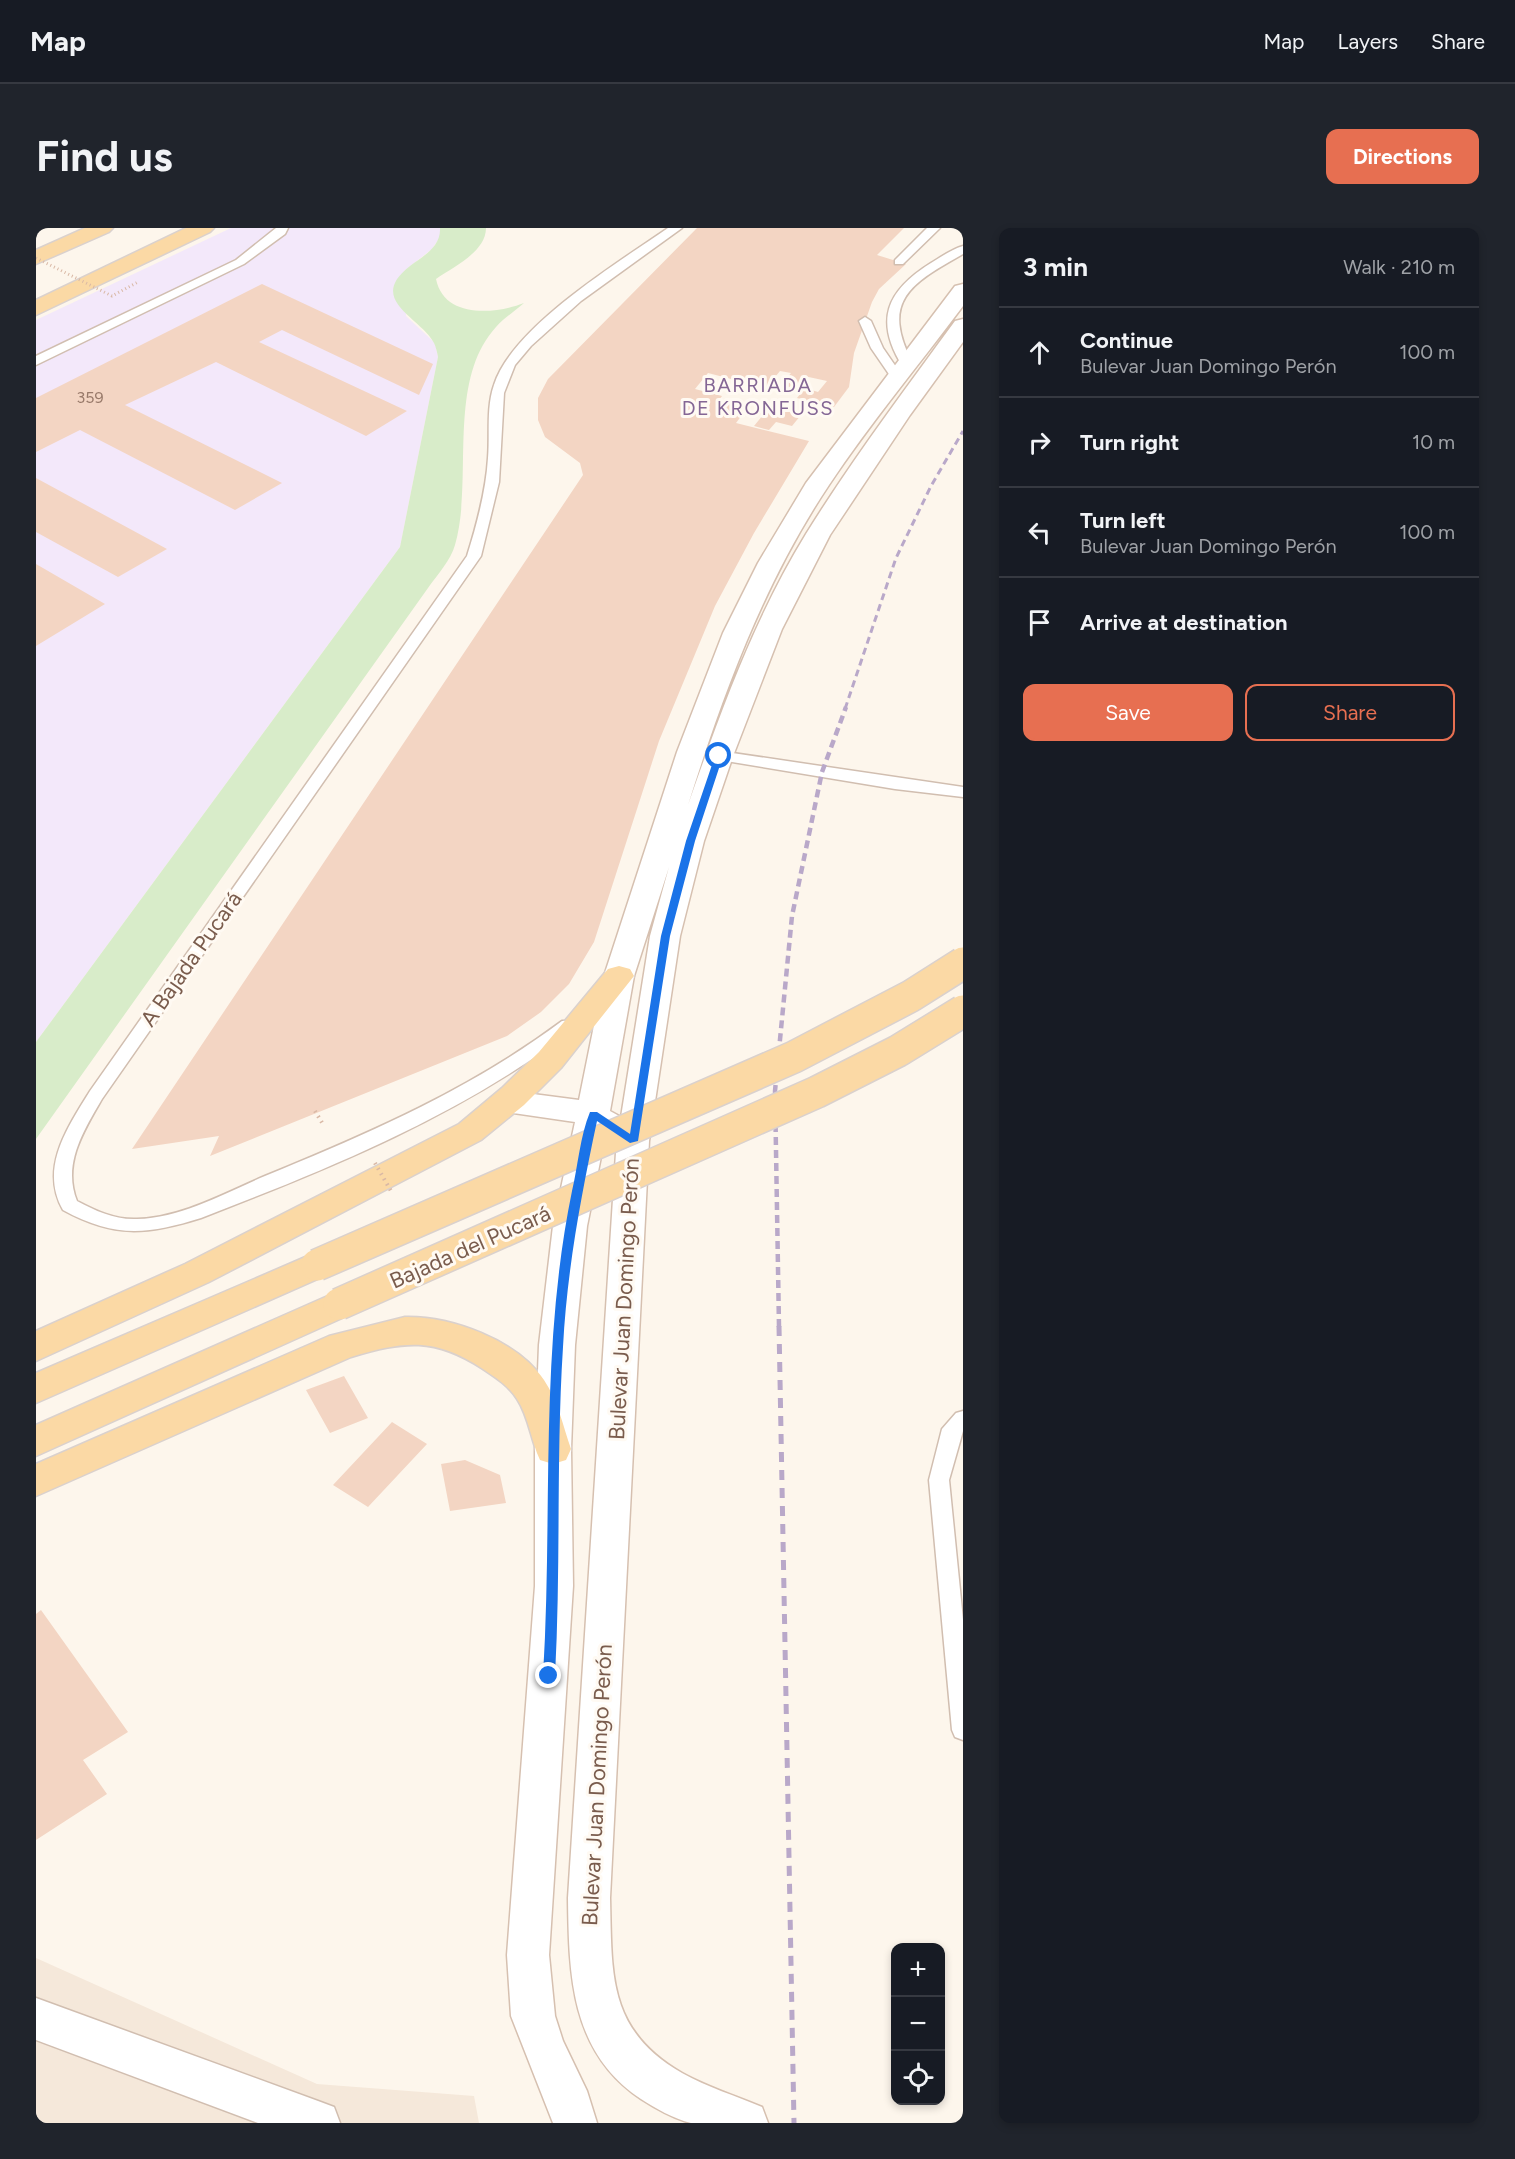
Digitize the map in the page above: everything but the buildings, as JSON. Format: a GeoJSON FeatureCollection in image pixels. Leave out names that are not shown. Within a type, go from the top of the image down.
{"type":"FeatureCollection","features":[{"type":"Feature","properties":{"kind":"main road"},"geometry":{"type":"LineString","coordinates":[[36,258],[102,228]]}},
{"type":"Feature","properties":{"kind":"main road"},"geometry":{"type":"LineString","coordinates":[[36,308],[203,228]]}},
{"type":"Feature","properties":{"kind":"main road","name":"Bulevar Juan Domingo Perón"},"geometry":{"type":"LineString","coordinates":[[575,2123],[565,2091],[544,2049],[533,2016],[528,1954],[554,1586],[553,1449],[557,1345],[570,1226],[593,1114],[603,1050],[619,976],[691,752],[736,633],[771,562],[818,483],[963,291]]}},
{"type":"Feature","properties":{"kind":"main road","name":"Bulevar Juan Domingo Perón"},"geometry":{"type":"LineString","coordinates":[[746,2123],[692,2102],[639,2072],[621,2054],[609,2032],[596,2006],[592,1980],[589,1898],[633,1141],[665,936],[690,841],[719,756],[769,629],[818,535],[900,412],[963,326]]}},
{"type":"Feature","properties":{"kind":"main road","name":"Bajada del Pucará"},"geometry":{"type":"LineString","coordinates":[[36,1389],[794,1057],[892,1006],[963,963]]}},
{"type":"Feature","properties":{"kind":"main road"},"geometry":{"type":"LineString","coordinates":[[36,1347],[197,1273],[391,1175],[470,1132],[510,1103],[557,1055],[619,976]]}},
{"type":"Feature","properties":{"kind":"main road","name":"Bajada del Pucará"},"geometry":{"type":"LineString","coordinates":[[36,1441],[817,1092],[898,1051],[963,1011]]}},
{"type":"Feature","properties":{"kind":"main road"},"geometry":{"type":"LineString","coordinates":[[510,1103],[558,1106],[593,1114],[633,1141]]}},
{"type":"Feature","properties":{"kind":"main road"},"geometry":{"type":"LineString","coordinates":[[36,1481],[341,1346],[384,1332],[422,1329],[455,1336],[486,1352],[518,1374],[535,1396],[553,1449]]}},
{"type":"Feature","properties":{"kind":"main road"},"geometry":{"type":"LineString","coordinates":[[36,2019],[318,2123]]}},
{"type":"Feature","properties":{"kind":"lane"},"geometry":{"type":"LineString","coordinates":[[36,361],[240,262],[262,249],[282,228]]}},
{"type":"Feature","properties":{"kind":"lane","name":"A Bajada Pucará"},"geometry":{"type":"LineString","coordinates":[[619,976],[573,1021],[529,1056],[494,1079],[412,1123],[221,1201],[147,1225],[106,1223],[69,1205],[62,1184],[64,1161],[77,1127],[96,1095],[474,555],[486,517],[493,482],[500,386],[506,366],[524,344],[604,278],[676,228]]}},
{"type":"Feature","properties":{"kind":"lane"},"geometry":{"type":"LineString","coordinates":[[899,262],[934,228]]}},
{"type":"Feature","properties":{"kind":"lane"},"geometry":{"type":"LineString","coordinates":[[902,370],[891,329],[890,314],[898,295],[922,272],[963,249]]}},
{"type":"Feature","properties":{"kind":"lane"},"geometry":{"type":"LineString","coordinates":[[865,321],[877,348],[902,370]]}},
{"type":"Feature","properties":{"kind":"lane"},"geometry":{"type":"LineString","coordinates":[[719,756],[895,784],[963,792]]}},
{"type":"Feature","properties":{"kind":"lane"},"geometry":{"type":"LineString","coordinates":[[963,1419],[952,1429],[939,1480],[963,1730]]}},
{"type":"Feature","properties":{"kind":"lane"},"geometry":{"type":"LineString","coordinates":[[36,1481],[36,1494]]}},
{"type":"Feature","properties":{"kind":"path"},"geometry":{"type":"LineString","coordinates":[[36,258],[112,296],[138,282]]}},
{"type":"Feature","properties":{"kind":"path"},"geometry":{"type":"LineString","coordinates":[[315,1111],[327,1132]]}},
{"type":"Feature","properties":{"kind":"path"},"geometry":{"type":"LineString","coordinates":[[375,1163],[396,1199]]}},
{"type":"Feature","properties":{"kind":"shaded area"},"geometry":{"type":"Polygon","coordinates":[[[231,228],[440,228],[440,237],[432,249],[404,271],[406,316],[435,343],[438,357],[400,547],[36,1042],[36,320],[231,228]]]}},
{"type":"Feature","properties":{"kind":"shaded area"},"geometry":{"type":"Polygon","coordinates":[[[36,1958],[317,2084],[474,2096],[479,2123],[36,2123],[36,1958]]]}},
{"type":"Feature","properties":{"kind":"green space"},"geometry":{"type":"Polygon","coordinates":[[[440,228],[486,228],[485,237],[475,252],[436,279],[441,292],[449,301],[460,307],[486,311],[500,310],[524,303],[496,327],[481,349],[471,375],[466,403],[460,519],[453,551],[36,1139],[36,1042],[400,547],[438,357],[434,343],[400,308],[393,289],[398,278],[438,241],[440,228]]]}},
{"type":"Feature","properties":{"kind":"railway"},"geometry":{"type":"LineString","coordinates":[[845,709],[896,558],[931,486],[963,431]]}},
{"type":"Feature","properties":{"kind":"railway"},"geometry":{"type":"LineString","coordinates":[[779,1327],[775,1091],[792,916],[822,772],[846,707]]}},
{"type":"Feature","properties":{"kind":"railway"},"geometry":{"type":"LineString","coordinates":[[779,1326],[794,2123]]}},
{"type":"Feature","properties":{"kind":"district","name":"BARRIADA DE KRONFUSS"},"geometry":{"type":"Point","coordinates":[758,396]}},
{"type":"Feature","properties":{"kind":"route"},"geometry":{"type":"LineString","coordinates":[[549,1676],[554,1586],[553,1449],[557,1345],[570,1226],[593,1114],[633,1141],[665,936],[690,841],[719,756]]}}]}
